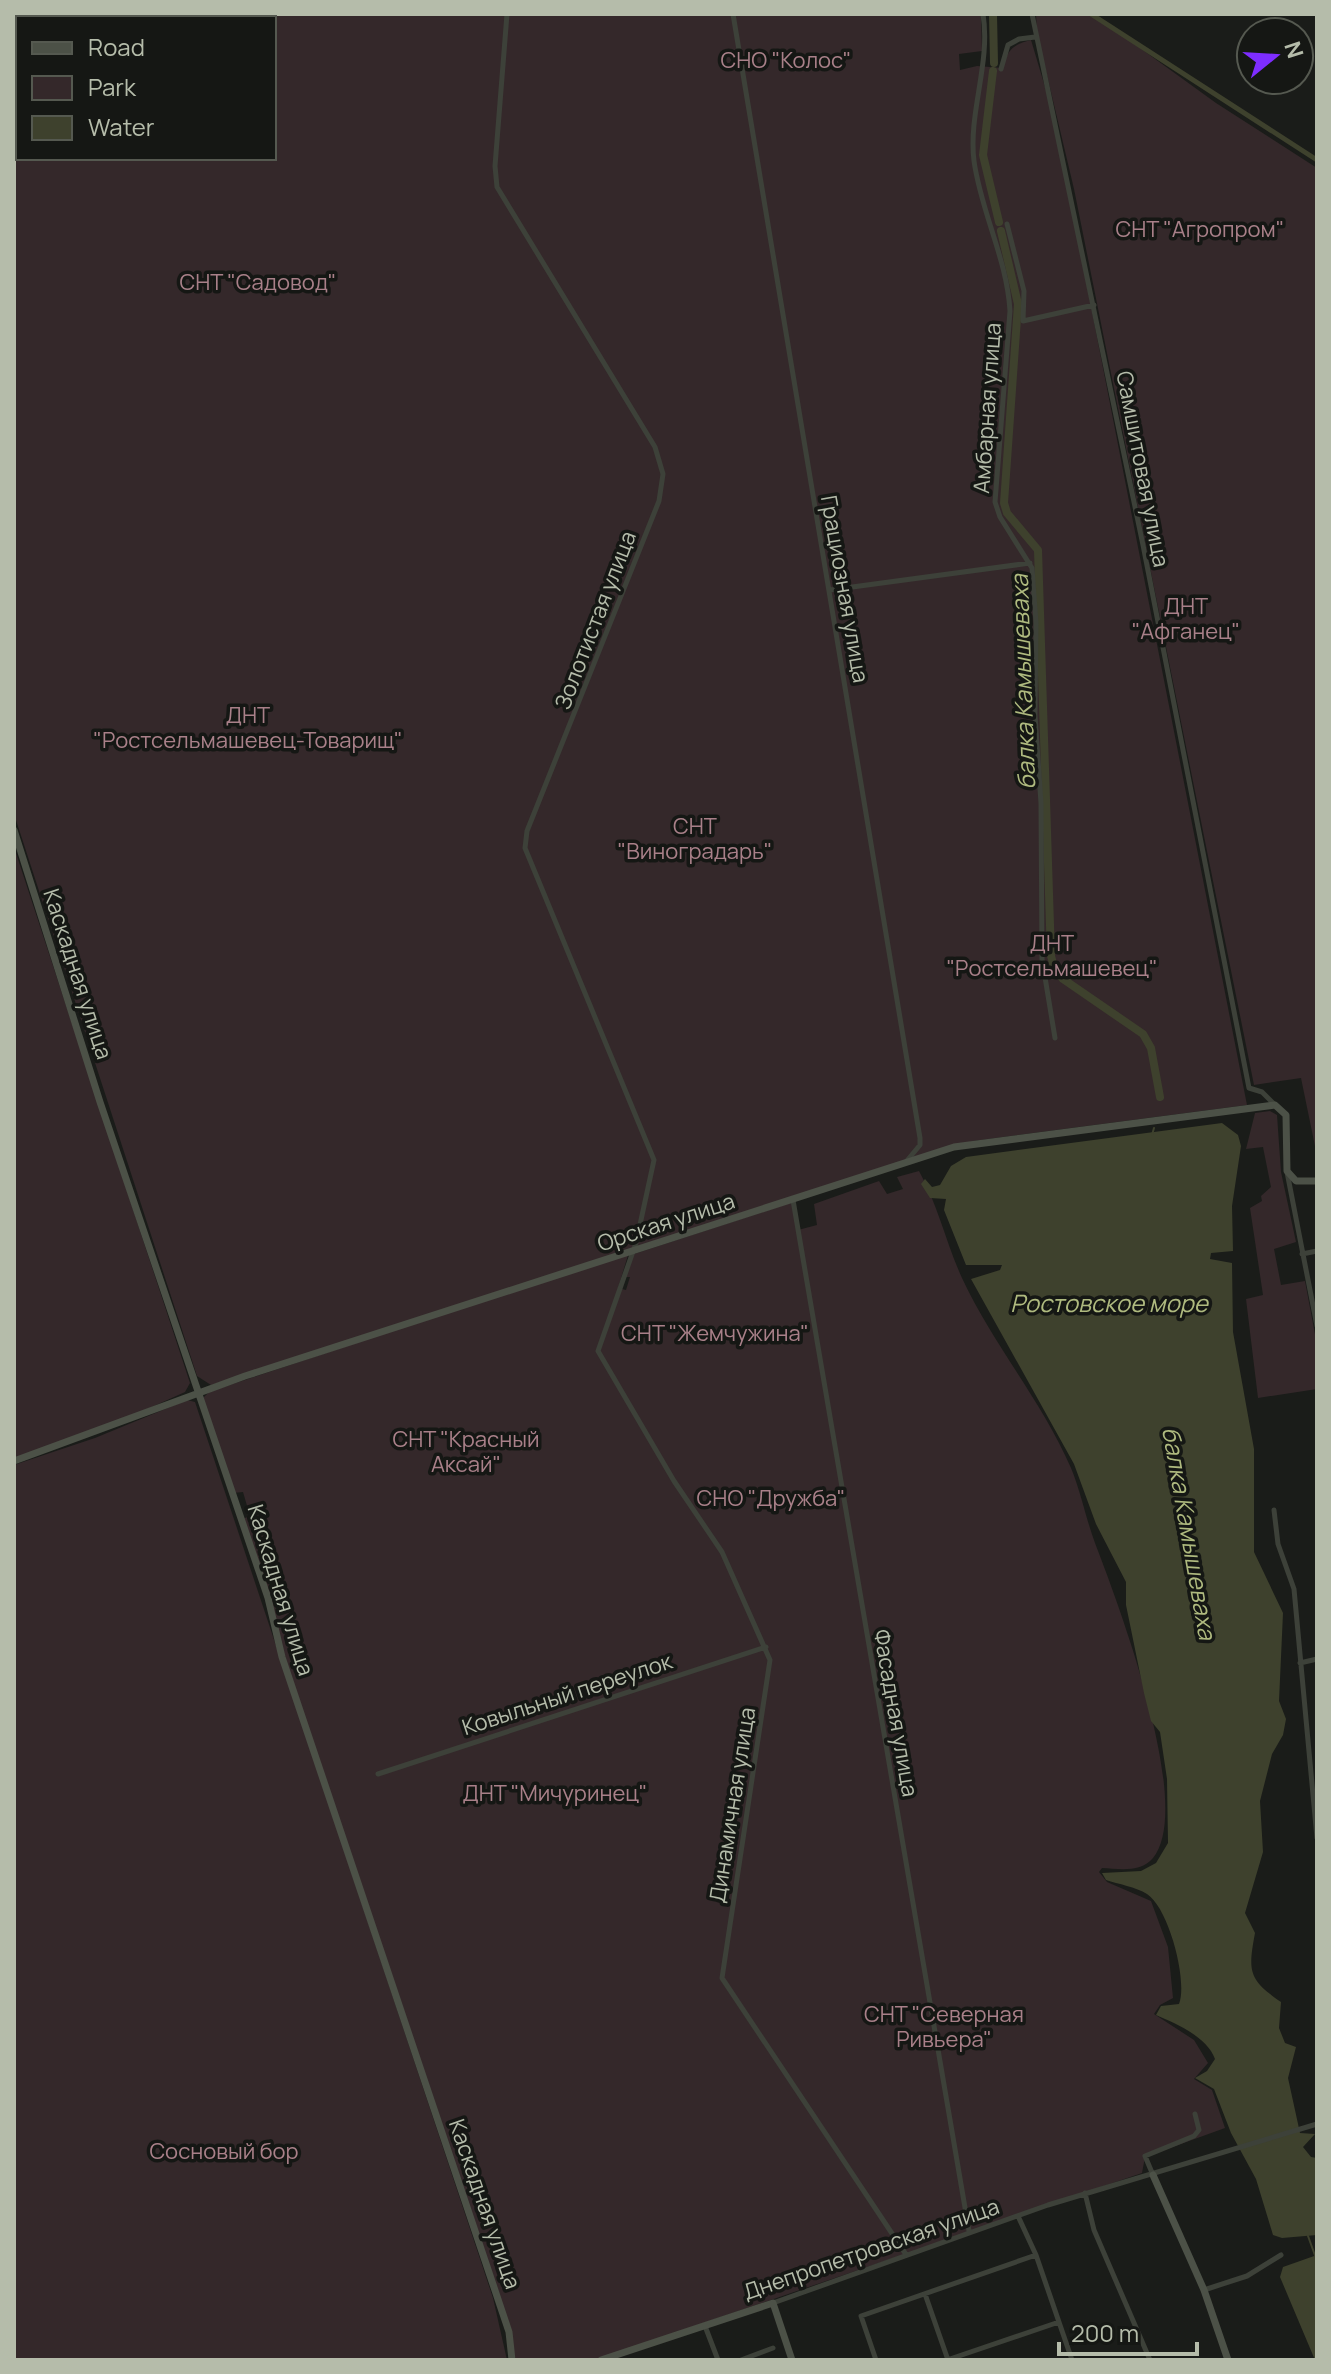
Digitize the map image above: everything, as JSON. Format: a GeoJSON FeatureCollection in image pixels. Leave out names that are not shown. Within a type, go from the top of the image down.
{"type":"FeatureCollection","features":[{"type":"Feature","properties":{"kind":"street","name":"Золотистая улица"},"geometry":{"type":"LineString","coordinates":[[507,14],[495,166],[497,187],[655,447],[663,474],[659,501],[527,831],[525,848],[651,1150],[653,1172],[634,1250],[598,1351]]}},
{"type":"Feature","properties":{"kind":"street","name":"Грациозная улица"},"geometry":{"type":"LineString","coordinates":[[733,14],[920,1138],[920,1145],[904,1164]]}},
{"type":"Feature","properties":{"kind":"street","name":"Амбарная улица"},"geometry":{"type":"LineString","coordinates":[[983,14],[985,45],[974,158],[1007,285],[1010,311],[995,502],[1000,517],[1030,563],[1036,623],[1035,715],[1041,803],[1042,959],[1055,1038]]}},
{"type":"Feature","properties":{"kind":"street","name":"Самшитовая улица"},"geometry":{"type":"LineString","coordinates":[[1032,14],[1057,121],[1249,1088],[1262,1092],[1275,1105]]}},
{"type":"Feature","properties":{"kind":"street"},"geometry":{"type":"LineString","coordinates":[[1001,69],[1008,45],[1019,39],[1035,37]]}},
{"type":"Feature","properties":{"kind":"street"},"geometry":{"type":"LineString","coordinates":[[1007,224],[1024,291],[1023,321],[1094,305]]}},
{"type":"Feature","properties":{"kind":"street"},"geometry":{"type":"LineString","coordinates":[[830,590],[1030,563]]}},
{"type":"Feature","properties":{"kind":"street","name":"Каскадная улица"},"geometry":{"type":"LineString","coordinates":[[14,830],[100,1102],[268,1598],[282,1657],[509,2332],[512,2360]]}},
{"type":"Feature","properties":{"kind":"street","name":"Орская улица"},"geometry":{"type":"LineString","coordinates":[[14,1461],[199,1393],[967,1144],[1275,1105]]}},
{"type":"Feature","properties":{"kind":"street"},"geometry":{"type":"LineString","coordinates":[[1275,1105],[1286,1115],[1287,1171],[1317,1326]]}},
{"type":"Feature","properties":{"kind":"street"},"geometry":{"type":"LineString","coordinates":[[1287,1171],[1300,1183],[1317,1181]]}},
{"type":"Feature","properties":{"kind":"street","name":"Фасадная улица"},"geometry":{"type":"LineString","coordinates":[[793,1200],[969,2231]]}},
{"type":"Feature","properties":{"kind":"street"},"geometry":{"type":"LineString","coordinates":[[1302,1254],[1317,1251]]}},
{"type":"Feature","properties":{"kind":"street","name":"Динамичная улица"},"geometry":{"type":"LineString","coordinates":[[598,1351],[674,1481],[722,1552],[766,1647],[770,1672],[722,1978],[905,2253]]}},
{"type":"Feature","properties":{"kind":"street"},"geometry":{"type":"LineString","coordinates":[[1274,1510],[1278,1544],[1294,1589],[1317,1838]]}},
{"type":"Feature","properties":{"kind":"street","name":"Ковыльный переулок"},"geometry":{"type":"LineString","coordinates":[[378,1774],[766,1647]]}},
{"type":"Feature","properties":{"kind":"street"},"geometry":{"type":"LineString","coordinates":[[1300,1663],[1317,1659]]}},
{"type":"Feature","properties":{"kind":"street"},"geometry":{"type":"LineString","coordinates":[[1195,2114],[1199,2130],[1194,2136],[1145,2156],[1204,2290],[1228,2360]]}},
{"type":"Feature","properties":{"kind":"street","name":"Днепропетровская улица"},"geometry":{"type":"LineString","coordinates":[[601,2360],[773,2303],[969,2231],[1314,2125]]}},
{"type":"Feature","properties":{"kind":"street"},"geometry":{"type":"LineString","coordinates":[[1085,2193],[1100,2244],[1150,2360]]}},
{"type":"Feature","properties":{"kind":"street"},"geometry":{"type":"LineString","coordinates":[[1018,2216],[1036,2255],[1072,2360]]}},
{"type":"Feature","properties":{"kind":"street"},"geometry":{"type":"LineString","coordinates":[[876,2360],[861,2316],[1036,2255]]}},
{"type":"Feature","properties":{"kind":"street"},"geometry":{"type":"LineString","coordinates":[[1204,2290],[1247,2276],[1281,2255]]}},
{"type":"Feature","properties":{"kind":"street"},"geometry":{"type":"LineString","coordinates":[[925,2294],[947,2360],[1059,2322]]}},
{"type":"Feature","properties":{"kind":"street"},"geometry":{"type":"LineString","coordinates":[[773,2303],[792,2360]]}},
{"type":"Feature","properties":{"kind":"street"},"geometry":{"type":"LineString","coordinates":[[705,2326],[718,2360]]}},
{"type":"Feature","properties":{"kind":"street"},"geometry":{"type":"LineString","coordinates":[[741,2360],[773,2348]]}},
{"type":"Feature","properties":{"kind":"green space"},"geometry":{"type":"Polygon","coordinates":[[[14,14],[981,14],[982,51],[959,54],[960,70],[977,66],[1003,68],[1012,49],[1031,40],[1054,117],[1247,1105],[973,1141],[629,1252],[618,1288],[626,1290],[630,1277],[625,1277],[634,1254],[793,1202],[798,1230],[817,1225],[814,1204],[879,1181],[887,1194],[903,1189],[897,1177],[919,1171],[974,1302],[1046,1419],[1071,1468],[1135,1655],[1159,1751],[1165,1795],[1164,1832],[1148,1863],[1129,1869],[1102,1868],[1099,1872],[1107,1882],[1151,1901],[1168,1947],[1173,1998],[1160,2005],[1154,2014],[1194,2040],[1208,2063],[1194,2079],[1212,2090],[1225,2128],[1145,2157],[1142,2173],[595,2360],[516,2360],[240,1520],[250,1516],[243,1492],[233,1493],[203,1398],[209,1392],[515,1290],[211,1385],[197,1376],[14,814],[14,14]]]}},
{"type":"Feature","properties":{"kind":"green space","name":"СНТ \"Агропром\""},"geometry":{"type":"Polygon","coordinates":[[[1036,14],[1093,14],[1216,103],[1317,168],[1317,1156],[1301,1078],[1254,1085],[1074,189],[1037,33],[1036,14]]]}},
{"type":"Feature","properties":{"kind":"green space"},"geometry":{"type":"Polygon","coordinates":[[[14,847],[190,1383],[185,1392],[123,1420],[14,1458],[14,847]]]}},
{"type":"Feature","properties":{"kind":"green space"},"geometry":{"type":"Polygon","coordinates":[[[1270,1111],[1277,1115],[1281,1172],[1296,1242],[1274,1249],[1281,1285],[1305,1281],[1317,1345],[1317,1389],[1258,1398],[1246,1299],[1263,1295],[1250,1208],[1262,1201],[1261,1196],[1271,1187],[1263,1147],[1246,1149],[1255,1113],[1270,1111]]]}},
{"type":"Feature","properties":{"kind":"green space","name":"Сосновый бор"},"geometry":{"type":"Polygon","coordinates":[[[187,1400],[195,1402],[493,2298],[507,2360],[14,2360],[14,1465],[95,1438],[187,1400]]]}},
{"type":"Feature","properties":{"kind":"water","name":"Ростовское море"},"geometry":{"type":"Polygon","coordinates":[[[1222,1123],[1238,1135],[1241,1146],[1232,1206],[1233,1251],[1211,1253],[1210,1259],[1232,1263],[1233,1332],[1254,1449],[1254,1552],[1283,1613],[1279,1701],[1286,1719],[1283,1735],[1272,1754],[1260,1801],[1263,1852],[1245,1913],[1255,1933],[1251,1957],[1253,1973],[1262,1987],[1281,2002],[1279,2028],[1285,2043],[1296,2047],[1288,2078],[1300,2133],[1315,2134],[1303,2147],[1311,2157],[1317,2158],[1317,2235],[1282,2238],[1273,2235],[1256,2179],[1231,2133],[1214,2089],[1195,2078],[1207,2071],[1215,2059],[1211,2051],[1190,2032],[1156,2015],[1161,2006],[1179,2004],[1181,1994],[1179,1963],[1163,1914],[1147,1894],[1106,1880],[1102,1873],[1141,1871],[1156,1863],[1168,1843],[1167,1779],[1160,1732],[1151,1721],[1144,1693],[1126,1605],[1126,1582],[1096,1524],[1074,1464],[971,1279],[1000,1270],[1002,1265],[966,1265],[944,1210],[946,1199],[930,1198],[921,1184],[925,1179],[932,1187],[940,1185],[951,1166],[966,1157],[1222,1123]]]}},
{"type":"Feature","properties":{"kind":"water"},"geometry":{"type":"Polygon","coordinates":[[[1317,2255],[1315,2360],[1280,2277],[1283,2267],[1317,2255]]]}},
{"type":"Feature","properties":{"kind":"waterway","name":"балка Камышеваха"},"geometry":{"type":"LineString","coordinates":[[993,14],[994,63]]}},
{"type":"Feature","properties":{"kind":"waterway"},"geometry":{"type":"LineString","coordinates":[[1091,14],[1317,160]]}},
{"type":"Feature","properties":{"kind":"waterway","name":"балка Камышеваха"},"geometry":{"type":"LineString","coordinates":[[993,71],[983,155],[999,222]]}},
{"type":"Feature","properties":{"kind":"waterway","name":"балка Камышеваха"},"geometry":{"type":"LineString","coordinates":[[1001,231],[1018,304],[1004,503],[1007,513],[1038,550],[1051,956],[1054,967],[1063,979],[1143,1034],[1151,1048],[1160,1097]]}},
{"type":"Feature","properties":{"kind":"waterway","name":"балка Камышеваха"},"geometry":{"type":"LineString","coordinates":[[1152,1135],[1154,1128]]}},
{"type":"Feature","properties":{"kind":"waterway","name":"балка Камышеваха"},"geometry":{"type":"LineString","coordinates":[[1308,2236],[1317,2261]]}},
{"type":"Feature","properties":{"kind":"park label","name":"СНО \"Колос\""},"geometry":{"type":"Point","coordinates":[786,60]}},
{"type":"Feature","properties":{"kind":"park label","name":"СНТ \"Садовод\""},"geometry":{"type":"Point","coordinates":[258,282]}},
{"type":"Feature","properties":{"kind":"park label","name":"ДНТ \"Афганец\""},"geometry":{"type":"Point","coordinates":[1186,618]}},
{"type":"Feature","properties":{"kind":"park label","name":"ДНТ \"Ростсельмашевец-Товарищ\""},"geometry":{"type":"Point","coordinates":[248,728]}},
{"type":"Feature","properties":{"kind":"park label","name":"СНТ \"Виноградарь\""},"geometry":{"type":"Point","coordinates":[695,838]}},
{"type":"Feature","properties":{"kind":"park label","name":"ДНТ \"Ростсельмашевец\""},"geometry":{"type":"Point","coordinates":[1052,956]}},
{"type":"Feature","properties":{"kind":"park label","name":"СНТ \"Жемчужина\""},"geometry":{"type":"Point","coordinates":[715,1333]}},
{"type":"Feature","properties":{"kind":"park label","name":"СНТ \"Красный Аксай\""},"geometry":{"type":"Point","coordinates":[466,1452]}},
{"type":"Feature","properties":{"kind":"park label","name":"СНО \"Дружба\""},"geometry":{"type":"Point","coordinates":[771,1498]}},
{"type":"Feature","properties":{"kind":"park label","name":"ДНТ \"Мичуринец\""},"geometry":{"type":"Point","coordinates":[555,1793]}},
{"type":"Feature","properties":{"kind":"park label","name":"СНТ \"Северная Ривьера\""},"geometry":{"type":"Point","coordinates":[944,2026]}}]}
